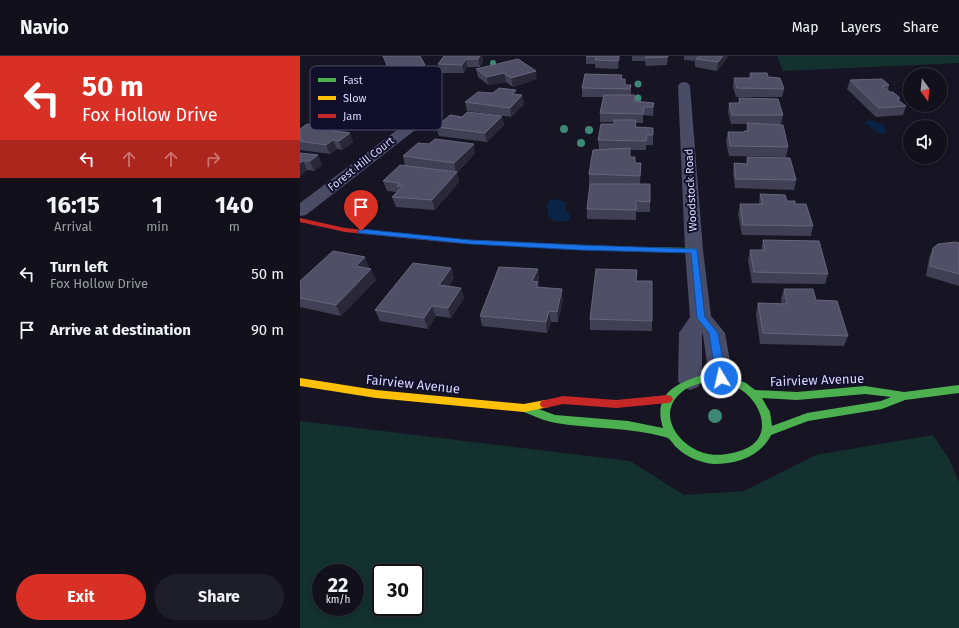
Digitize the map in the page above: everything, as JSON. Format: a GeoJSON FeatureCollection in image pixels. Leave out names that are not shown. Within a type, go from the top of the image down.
{"type":"FeatureCollection","features":[{"type":"Feature","properties":{"kind":"main road"},"geometry":{"type":"LineString","coordinates":[[300,220],[345,230],[455,241],[580,248],[694,250]]}},
{"type":"Feature","properties":{"kind":"main road"},"geometry":{"type":"LineString","coordinates":[[705,378],[721,378],[738,384],[754,394],[766,411],[768,422],[767,432],[761,443],[751,452],[738,458],[722,460],[706,458],[691,453],[678,444],[669,433],[664,422],[664,410],[668,399],[676,388],[690,381],[705,378]]}},
{"type":"Feature","properties":{"kind":"main road","name":"Fairview Avenue"},"geometry":{"type":"LineString","coordinates":[[300,382],[376,394],[524,408],[558,420],[614,423],[653,428],[669,433]]}},
{"type":"Feature","properties":{"kind":"main road","name":"Fairview Avenue"},"geometry":{"type":"LineString","coordinates":[[767,432],[807,417],[882,405],[904,396],[959,389]]}},
{"type":"Feature","properties":{"kind":"main road","name":"Fairview Avenue"},"geometry":{"type":"LineString","coordinates":[[754,394],[797,396],[865,390],[904,396]]}},
{"type":"Feature","properties":{"kind":"main road","name":"Fairview Avenue"},"geometry":{"type":"LineString","coordinates":[[524,408],[563,400],[616,404],[668,399]]}},
{"type":"Feature","properties":{"kind":"street","name":"Woodstock Road"},"geometry":{"type":"LineString","coordinates":[[684,86],[694,250],[701,318]]}},
{"type":"Feature","properties":{"kind":"street","name":"Forest Hill Court"},"geometry":{"type":"LineString","coordinates":[[300,211],[406,130]]}},
{"type":"Feature","properties":{"kind":"street"},"geometry":{"type":"LineString","coordinates":[[690,381],[690,333],[701,318],[714,333],[721,378]]}},
{"type":"Feature","properties":{"kind":"green space"},"geometry":{"type":"Polygon","coordinates":[[[777,56],[959,56],[959,63],[783,71],[777,56]]]}},
{"type":"Feature","properties":{"kind":"green space"},"geometry":{"type":"Polygon","coordinates":[[[300,421],[630,461],[684,495],[744,491],[816,455],[933,435],[949,459],[959,482],[959,628],[300,628],[300,421]]]}},
{"type":"Feature","properties":{"kind":"water"},"geometry":{"type":"Polygon","coordinates":[[[870,120],[884,125],[886,133],[878,133],[864,122],[870,120]]]}},
{"type":"Feature","properties":{"kind":"water"},"geometry":{"type":"Polygon","coordinates":[[[555,199],[566,202],[566,211],[569,213],[570,217],[568,221],[554,221],[548,216],[546,206],[549,203],[549,200],[555,199]]]}},
{"type":"Feature","properties":{"kind":"building"},"geometry":{"type":"Polygon","coordinates":[[[383,56],[420,56],[425,65],[419,66],[388,66],[383,56]]]}},
{"type":"Feature","properties":{"kind":"building"},"geometry":{"type":"Polygon","coordinates":[[[444,56],[480,56],[478,59],[466,59],[462,65],[438,64],[444,56]]]}},
{"type":"Feature","properties":{"kind":"building"},"geometry":{"type":"Polygon","coordinates":[[[596,56],[619,56],[618,61],[595,60],[596,56]]]}},
{"type":"Feature","properties":{"kind":"building"},"geometry":{"type":"Polygon","coordinates":[[[646,56],[668,56],[668,57],[646,58],[646,56]]]}},
{"type":"Feature","properties":{"kind":"building"},"geometry":{"type":"Polygon","coordinates":[[[699,56],[723,56],[718,62],[696,59],[699,56]]]}},
{"type":"Feature","properties":{"kind":"building"},"geometry":{"type":"Polygon","coordinates":[[[518,59],[536,71],[511,78],[504,73],[487,77],[476,69],[518,59]]]}},
{"type":"Feature","properties":{"kind":"building"},"geometry":{"type":"Polygon","coordinates":[[[750,73],[767,73],[768,77],[780,78],[784,89],[737,88],[734,78],[752,78],[750,73]]]}},
{"type":"Feature","properties":{"kind":"building"},"geometry":{"type":"Polygon","coordinates":[[[585,74],[622,75],[621,79],[625,79],[625,85],[631,85],[630,89],[582,88],[585,74]]]}},
{"type":"Feature","properties":{"kind":"building"},"geometry":{"type":"Polygon","coordinates":[[[882,79],[889,85],[882,86],[900,98],[897,99],[903,104],[903,106],[879,108],[850,80],[882,79]]]}},
{"type":"Feature","properties":{"kind":"building"},"geometry":{"type":"Polygon","coordinates":[[[499,88],[516,90],[512,94],[522,95],[510,108],[465,102],[478,92],[493,93],[499,88]]]}},
{"type":"Feature","properties":{"kind":"building"},"geometry":{"type":"Polygon","coordinates":[[[604,95],[635,95],[634,101],[654,103],[653,107],[644,107],[643,114],[600,113],[604,95]]]}},
{"type":"Feature","properties":{"kind":"building"},"geometry":{"type":"Polygon","coordinates":[[[739,98],[778,99],[783,115],[732,115],[729,103],[740,103],[739,98]]]}},
{"type":"Feature","properties":{"kind":"building"},"geometry":{"type":"Polygon","coordinates":[[[467,112],[502,116],[485,133],[442,128],[442,122],[450,115],[462,117],[467,112]]]}},
{"type":"Feature","properties":{"kind":"building"},"geometry":{"type":"Polygon","coordinates":[[[614,120],[636,120],[635,127],[653,128],[653,135],[647,135],[646,141],[598,140],[601,124],[614,124],[614,120]]]}},
{"type":"Feature","properties":{"kind":"building"},"geometry":{"type":"Polygon","coordinates":[[[747,123],[783,125],[788,147],[730,146],[728,132],[749,131],[747,123]]]}},
{"type":"Feature","properties":{"kind":"building"},"geometry":{"type":"Polygon","coordinates":[[[307,124],[310,124],[310,130],[335,130],[334,131],[350,133],[339,141],[333,140],[326,145],[300,141],[300,129],[307,124]]]}},
{"type":"Feature","properties":{"kind":"building"},"geometry":{"type":"Polygon","coordinates":[[[435,139],[474,144],[454,163],[403,156],[418,143],[429,144],[435,139]]]}},
{"type":"Feature","properties":{"kind":"building"},"geometry":{"type":"Polygon","coordinates":[[[630,148],[630,157],[635,157],[635,163],[641,163],[640,176],[589,174],[593,150],[630,148]]]}},
{"type":"Feature","properties":{"kind":"building"},"geometry":{"type":"Polygon","coordinates":[[[300,153],[318,155],[310,161],[303,161],[300,163],[300,153]]]}},
{"type":"Feature","properties":{"kind":"building"},"geometry":{"type":"Polygon","coordinates":[[[747,157],[790,158],[796,180],[736,179],[734,163],[748,164],[747,157]]]}},
{"type":"Feature","properties":{"kind":"building"},"geometry":{"type":"Polygon","coordinates":[[[400,165],[457,172],[432,200],[392,197],[403,186],[397,186],[400,183],[383,181],[400,165]]]}},
{"type":"Feature","properties":{"kind":"building"},"geometry":{"type":"Polygon","coordinates":[[[590,184],[650,184],[650,202],[636,201],[636,210],[587,209],[590,184]]]}},
{"type":"Feature","properties":{"kind":"building"},"geometry":{"type":"Polygon","coordinates":[[[760,194],[785,195],[787,201],[795,201],[795,204],[806,204],[813,226],[743,225],[740,204],[763,204],[760,194]]]}},
{"type":"Feature","properties":{"kind":"building"},"geometry":{"type":"Polygon","coordinates":[[[763,240],[819,241],[828,274],[754,272],[750,250],[765,250],[763,240]]]}},
{"type":"Feature","properties":{"kind":"building"},"geometry":{"type":"Polygon","coordinates":[[[959,243],[959,274],[930,266],[933,248],[938,244],[959,243]]]}},
{"type":"Feature","properties":{"kind":"building"},"geometry":{"type":"Polygon","coordinates":[[[333,251],[365,257],[356,266],[371,269],[336,305],[300,298],[300,281],[333,251]]]}},
{"type":"Feature","properties":{"kind":"building"},"geometry":{"type":"Polygon","coordinates":[[[413,263],[451,268],[439,285],[461,288],[448,308],[432,306],[424,318],[375,310],[413,263]]]}},
{"type":"Feature","properties":{"kind":"building"},"geometry":{"type":"Polygon","coordinates":[[[499,267],[538,269],[532,281],[538,282],[536,287],[562,289],[557,312],[549,311],[546,322],[480,316],[499,267]]]}},
{"type":"Feature","properties":{"kind":"building"},"geometry":{"type":"Polygon","coordinates":[[[596,269],[637,270],[636,281],[652,281],[652,321],[590,319],[596,269]]]}},
{"type":"Feature","properties":{"kind":"building"},"geometry":{"type":"Polygon","coordinates":[[[784,289],[813,289],[816,300],[837,301],[848,336],[763,333],[758,303],[787,304],[784,289]]]}},
{"type":"Feature","properties":{"kind":"traffic: fast"},"geometry":{"type":"LineString","coordinates":[[496,243],[580,248],[694,250]]}},
{"type":"Feature","properties":{"kind":"traffic: fast"},"geometry":{"type":"LineString","coordinates":[[705,378],[715,378],[739,384],[750,391],[761,404],[765,412],[767,428],[761,443],[750,452],[728,458],[706,458],[690,452],[673,437],[665,417],[665,407],[670,397],[682,386],[705,378]]}},
{"type":"Feature","properties":{"kind":"traffic: fast"},"geometry":{"type":"LineString","coordinates":[[767,432],[807,417],[882,405],[904,396],[959,389]]}},
{"type":"Feature","properties":{"kind":"traffic: fast"},"geometry":{"type":"LineString","coordinates":[[754,394],[797,396],[865,390],[901,395]]}},
{"type":"Feature","properties":{"kind":"traffic: fast"},"geometry":{"type":"LineString","coordinates":[[525,408],[555,419],[628,425],[669,433]]}},
{"type":"Feature","properties":{"kind":"traffic: slow"},"geometry":{"type":"LineString","coordinates":[[300,382],[376,394],[524,408],[545,404]]}},
{"type":"Feature","properties":{"kind":"traffic: jam"},"geometry":{"type":"LineString","coordinates":[[300,220],[345,230],[455,241],[496,243]]}},
{"type":"Feature","properties":{"kind":"traffic: jam"},"geometry":{"type":"LineString","coordinates":[[545,404],[563,400],[616,404],[668,399]]}},
{"type":"Feature","properties":{"kind":"route"},"geometry":{"type":"LineString","coordinates":[[361,231],[470,242],[580,248],[694,250],[701,318],[714,333],[721,378]]}}]}
